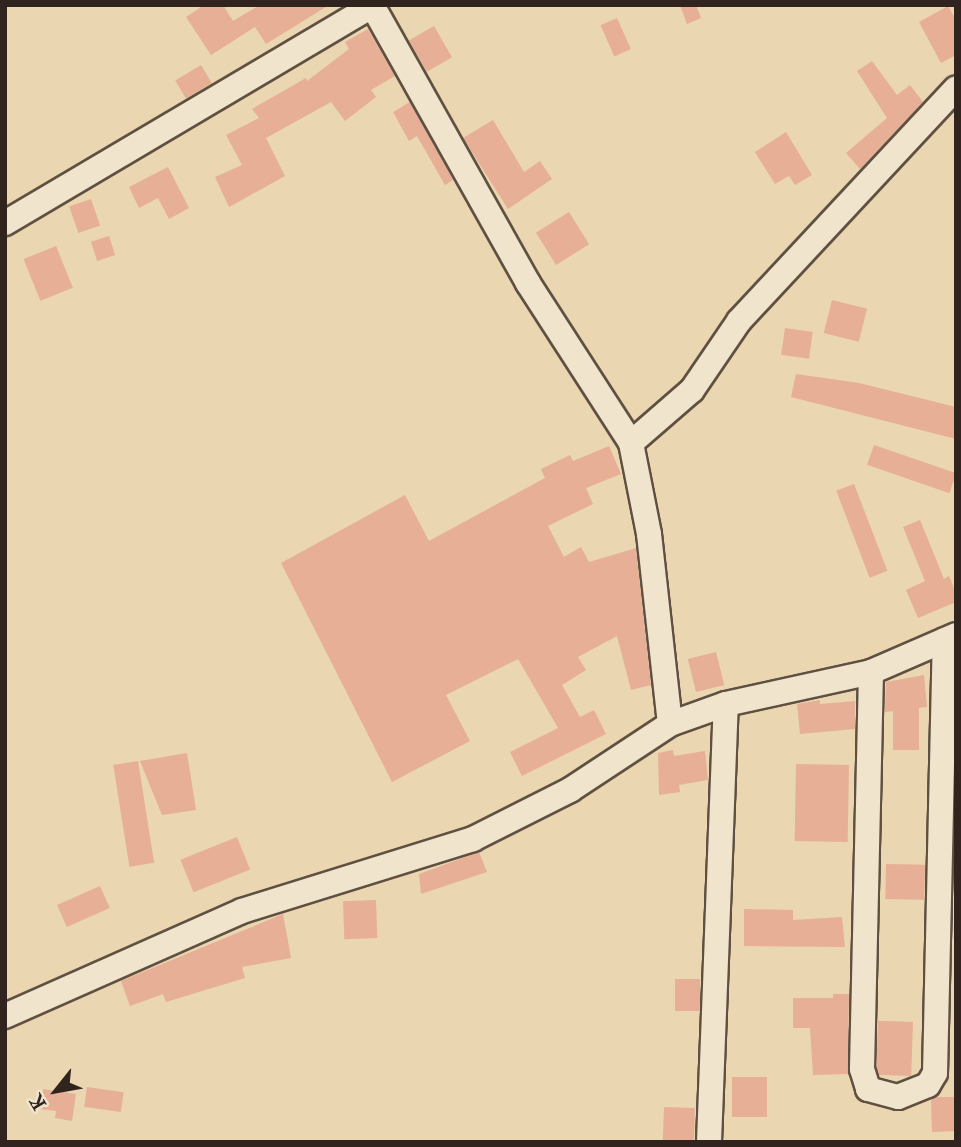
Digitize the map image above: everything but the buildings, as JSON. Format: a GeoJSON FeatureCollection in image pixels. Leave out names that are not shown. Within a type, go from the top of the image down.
{"type":"FeatureCollection","features":[{"type":"Feature","properties":{"kind":"street"},"geometry":{"type":"LineString","coordinates":[[5,223],[372,5],[528,283],[631,443],[649,534],[670,724]]}},
{"type":"Feature","properties":{"kind":"street"},"geometry":{"type":"LineString","coordinates":[[631,443],[692,390],[739,321],[956,88]]}},
{"type":"Feature","properties":{"kind":"street"},"geometry":{"type":"LineString","coordinates":[[5,1016],[242,911],[473,839],[570,790],[670,724],[726,704],[871,672],[951,638],[935,1073],[928,1085],[898,1097],[868,1089],[862,1069],[871,672]]}},
{"type":"Feature","properties":{"kind":"street"},"geometry":{"type":"LineString","coordinates":[[709,1142],[726,704]]}}]}
